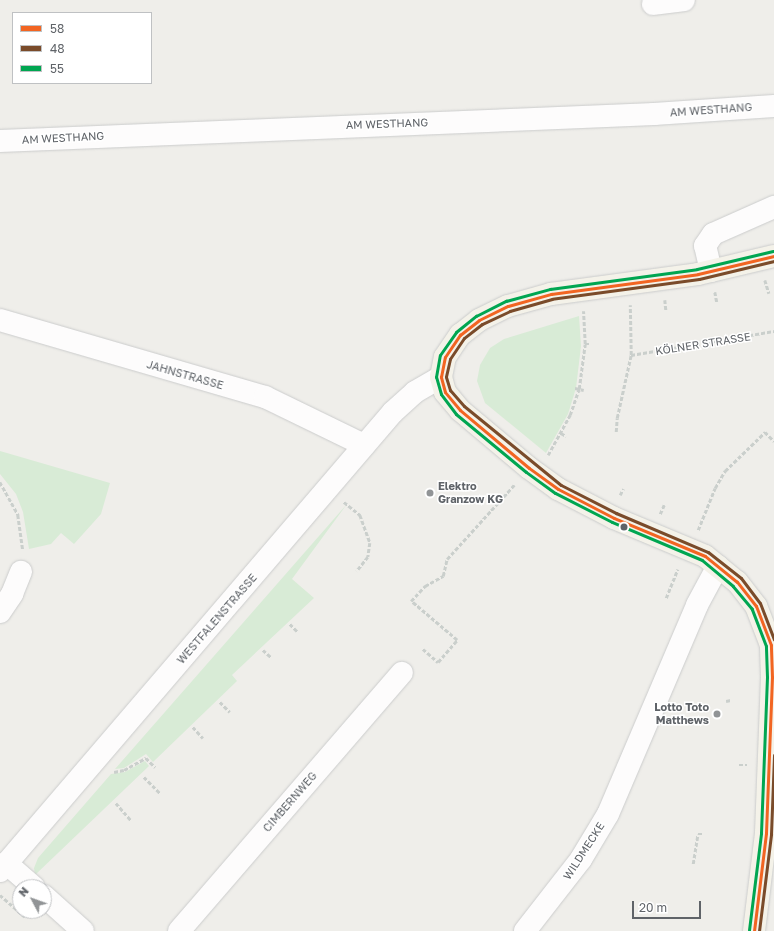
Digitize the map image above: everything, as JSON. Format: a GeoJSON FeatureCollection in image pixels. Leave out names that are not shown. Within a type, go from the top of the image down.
{"type":"FeatureCollection","features":[{"type":"Feature","properties":{"kind":"main road"},"geometry":{"type":"LineString","coordinates":[[754,931],[766,833],[771,730],[771,645],[756,606],[737,582],[718,566],[688,548],[614,518],[558,489],[534,472],[460,410],[445,392],[441,377],[445,357],[460,335],[479,320],[528,300],[580,289],[626,285],[711,271],[774,256]]}},
{"type":"Feature","properties":{"kind":"street"},"geometry":{"type":"LineString","coordinates":[[653,4],[684,0]]}},
{"type":"Feature","properties":{"kind":"street","name":"AM WESTHANG"},"geometry":{"type":"LineString","coordinates":[[0,141],[646,114],[774,106]]}},
{"type":"Feature","properties":{"kind":"street"},"geometry":{"type":"LineString","coordinates":[[711,271],[705,246],[717,232],[774,207]]}},
{"type":"Feature","properties":{"kind":"street"},"geometry":{"type":"LineString","coordinates":[[717,232],[748,231],[774,221]]}},
{"type":"Feature","properties":{"kind":"street","name":"JAHNSTRASSE"},"geometry":{"type":"LineString","coordinates":[[0,320],[265,397],[364,445]]}},
{"type":"Feature","properties":{"kind":"street","name":"WESTFALENSTRASSE"},"geometry":{"type":"LineString","coordinates":[[3,867],[364,445],[404,401],[441,377]]}},
{"type":"Feature","properties":{"kind":"street","name":"WILDMECKE"},"geometry":{"type":"LineString","coordinates":[[525,931],[581,859],[608,814],[697,605],[718,566]]}},
{"type":"Feature","properties":{"kind":"street"},"geometry":{"type":"LineString","coordinates":[[0,612],[12,594],[21,572]]}},
{"type":"Feature","properties":{"kind":"street","name":"CIMBERNWEG"},"geometry":{"type":"LineString","coordinates":[[179,931],[402,673]]}},
{"type":"Feature","properties":{"kind":"street"},"geometry":{"type":"LineString","coordinates":[[3,867],[22,879]]}},
{"type":"Feature","properties":{"kind":"street"},"geometry":{"type":"LineString","coordinates":[[52,903],[83,931]]}},
{"type":"Feature","properties":{"kind":"path"},"geometry":{"type":"LineString","coordinates":[[616,432],[617,418],[631,355],[632,318],[626,285]]}},
{"type":"Feature","properties":{"kind":"path"},"geometry":{"type":"LineString","coordinates":[[534,472],[561,433],[577,388],[585,344],[580,289]]}},
{"type":"Feature","properties":{"kind":"path","name":"KÖLNER STRASSE"},"geometry":{"type":"LineString","coordinates":[[631,355],[774,332]]}},
{"type":"Feature","properties":{"kind":"path"},"geometry":{"type":"LineString","coordinates":[[585,344],[590,344]]}},
{"type":"Feature","properties":{"kind":"path"},"geometry":{"type":"LineString","coordinates":[[577,388],[584,390]]}},
{"type":"Feature","properties":{"kind":"path"},"geometry":{"type":"LineString","coordinates":[[666,598],[715,488],[725,471],[765,432],[774,441]]}},
{"type":"Feature","properties":{"kind":"path"},"geometry":{"type":"LineString","coordinates":[[561,433],[566,436]]}},
{"type":"Feature","properties":{"kind":"path"},"geometry":{"type":"LineString","coordinates":[[0,482],[10,497],[20,524],[23,551],[21,572]]}},
{"type":"Feature","properties":{"kind":"path"},"geometry":{"type":"LineString","coordinates":[[423,649],[438,662],[457,640],[412,602],[425,586],[443,576],[448,559],[514,485]]}},
{"type":"Feature","properties":{"kind":"path"},"geometry":{"type":"LineString","coordinates":[[346,504],[360,515],[370,543],[368,557],[356,571]]}},
{"type":"Feature","properties":{"kind":"path"},"geometry":{"type":"LineString","coordinates":[[290,624],[298,632]]}},
{"type":"Feature","properties":{"kind":"path"},"geometry":{"type":"LineString","coordinates":[[263,650],[272,658]]}},
{"type":"Feature","properties":{"kind":"path"},"geometry":{"type":"LineString","coordinates":[[726,701],[731,700]]}},
{"type":"Feature","properties":{"kind":"path"},"geometry":{"type":"LineString","coordinates":[[220,702],[230,712]]}},
{"type":"Feature","properties":{"kind":"path"},"geometry":{"type":"LineString","coordinates":[[192,727],[203,738]]}},
{"type":"Feature","properties":{"kind":"path"},"geometry":{"type":"LineString","coordinates":[[113,772],[124,770],[146,758],[154,768]]}},
{"type":"Feature","properties":{"kind":"path"},"geometry":{"type":"LineString","coordinates":[[739,765],[745,765]]}},
{"type":"Feature","properties":{"kind":"path"},"geometry":{"type":"LineString","coordinates":[[144,777],[160,793]]}},
{"type":"Feature","properties":{"kind":"path"},"geometry":{"type":"LineString","coordinates":[[116,804],[131,820]]}},
{"type":"Feature","properties":{"kind":"path"},"geometry":{"type":"LineString","coordinates":[[693,864],[698,834],[704,834]]}},
{"type":"Feature","properties":{"kind":"path"},"geometry":{"type":"LineString","coordinates":[[0,895],[12,906]]}},
{"type":"Feature","properties":{"kind":"green space"},"geometry":{"type":"Polygon","coordinates":[[[579,316],[581,346],[576,388],[568,414],[546,453],[485,403],[477,381],[480,365],[490,348],[504,339],[579,316]]]}},
{"type":"Feature","properties":{"kind":"green space"},"geometry":{"type":"Polygon","coordinates":[[[0,451],[110,483],[101,514],[74,544],[61,533],[51,544],[29,549],[23,512],[16,494],[0,474],[0,451]]]}},
{"type":"Feature","properties":{"kind":"green space"},"geometry":{"type":"Polygon","coordinates":[[[347,504],[292,579],[314,598],[232,675],[237,681],[153,762],[146,754],[124,768],[115,769],[347,504]]]}},
{"type":"Feature","properties":{"kind":"green space"},"geometry":{"type":"Polygon","coordinates":[[[145,761],[149,766],[35,875],[34,868],[38,858],[111,774],[125,772],[145,761]]]}},
{"type":"Feature","properties":{"kind":"transit line","name":"55"},"geometry":{"type":"LineString","coordinates":[[749,930],[761,833],[767,677],[766,646],[752,609],[733,586],[702,560],[612,522],[555,493],[526,472],[456,414],[441,394],[436,377],[440,355],[456,332],[476,316],[506,301],[550,289],[697,269],[773,251]]}},
{"type":"Feature","properties":{"kind":"transit line","name":"58"},"geometry":{"type":"LineString","coordinates":[[754,931],[766,833],[772,677],[771,645],[756,606],[737,582],[705,556],[614,518],[558,489],[529,468],[460,410],[445,392],[441,377],[445,357],[460,335],[479,320],[508,306],[551,294],[698,274],[774,256]]}},
{"type":"Feature","properties":{"kind":"transit line","name":"48"},"geometry":{"type":"LineString","coordinates":[[774,261],[699,279],[552,299],[510,311],[482,324],[464,338],[450,359],[446,377],[450,390],[464,406],[561,485],[616,513],[708,552],[741,578],[760,603],[774,639]]}},
{"type":"Feature","properties":{"kind":"transit line","name":"48"},"geometry":{"type":"LineString","coordinates":[[759,931],[771,834],[774,755]]}},
{"type":"Feature","properties":{"kind":"place","name":"Elektro Granzow KG"},"geometry":{"type":"Point","coordinates":[430,493]}},
{"type":"Feature","properties":{"kind":"place","name":"Lotto Toto Matthews"},"geometry":{"type":"Point","coordinates":[717,714]}}]}
